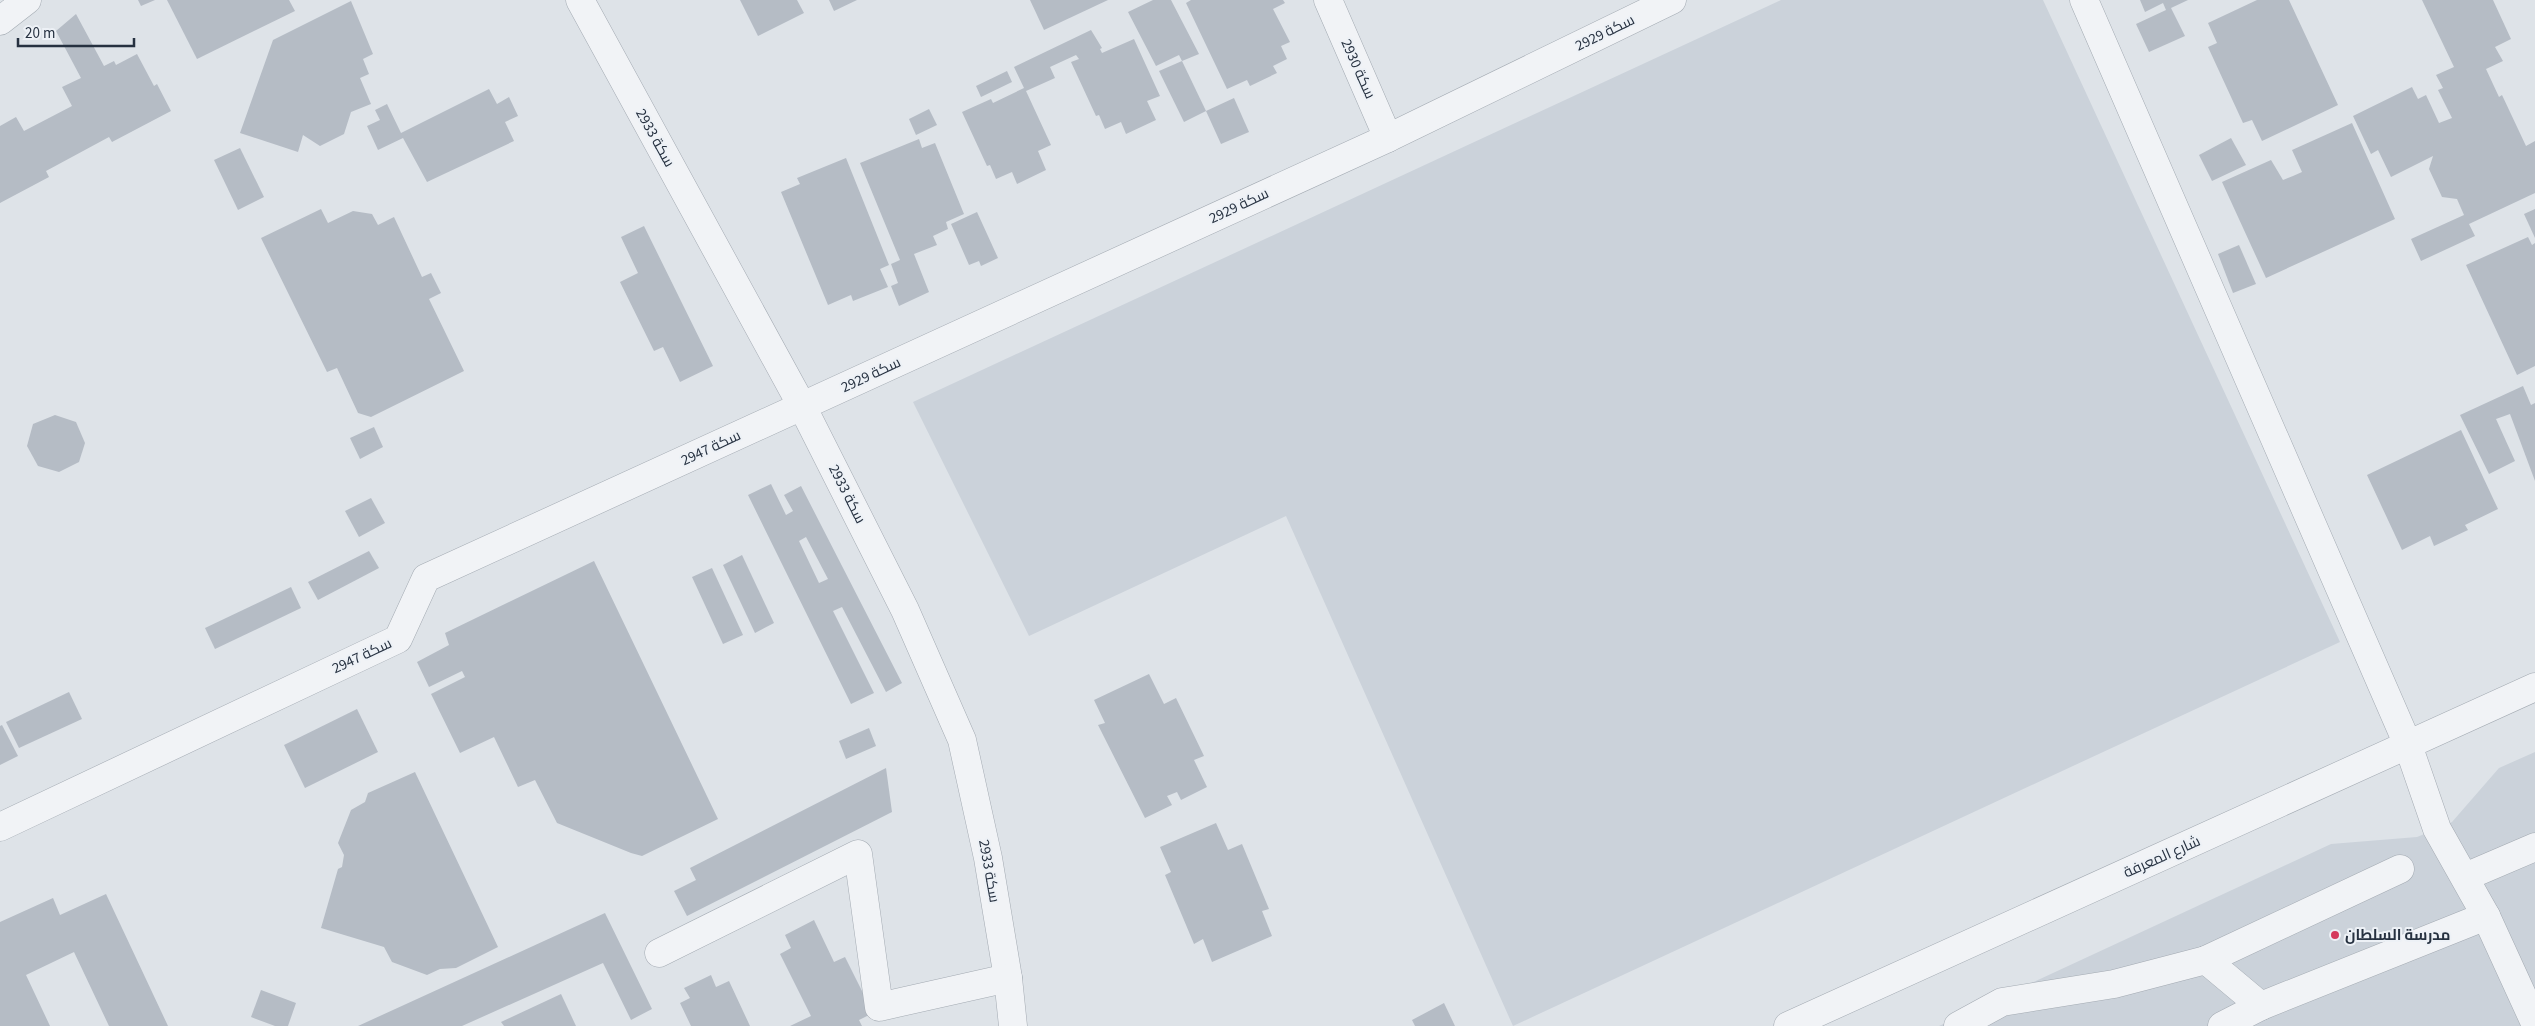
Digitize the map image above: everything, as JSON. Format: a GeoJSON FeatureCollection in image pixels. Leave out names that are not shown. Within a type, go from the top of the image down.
{"type":"FeatureCollection","features":[{"type":"Feature","properties":{"kind":"street"},"geometry":{"type":"LineString","coordinates":[[0,21],[27,0]]}},
{"type":"Feature","properties":{"kind":"street","name":"سكة 2933"},"geometry":{"type":"LineString","coordinates":[[580,0],[802,406],[905,610],[962,740],[988,858],[1008,978],[1013,1026]]}},
{"type":"Feature","properties":{"kind":"street","name":"سكة 2930"},"geometry":{"type":"LineString","coordinates":[[1328,0],[1388,138]]}},
{"type":"Feature","properties":{"kind":"street","name":"سكة 2929"},"geometry":{"type":"LineString","coordinates":[[802,406],[1388,138],[1672,0]]}},
{"type":"Feature","properties":{"kind":"street"},"geometry":{"type":"LineString","coordinates":[[2084,0],[2408,745],[2437,829],[2486,916],[2535,1023]]}},
{"type":"Feature","properties":{"kind":"street","name":"سكة 2947"},"geometry":{"type":"LineString","coordinates":[[0,827],[398,639],[426,578],[802,406]]}},
{"type":"Feature","properties":{"kind":"street","name":"شارع المعرفة"},"geometry":{"type":"LineString","coordinates":[[1788,1026],[2535,688]]}},
{"type":"Feature","properties":{"kind":"street"},"geometry":{"type":"LineString","coordinates":[[2465,877],[2535,847]]}},
{"type":"Feature","properties":{"kind":"street"},"geometry":{"type":"LineString","coordinates":[[660,953],[858,854],[878,1007],[1008,978]]}},
{"type":"Feature","properties":{"kind":"street"},"geometry":{"type":"LineString","coordinates":[[1958,1026],[2002,1002],[2114,984],[2206,960],[2400,869]]}},
{"type":"Feature","properties":{"kind":"street"},"geometry":{"type":"LineString","coordinates":[[2222,1026],[2261,1006],[2486,916]]}},
{"type":"Feature","properties":{"kind":"street"},"geometry":{"type":"LineString","coordinates":[[2206,960],[2261,1006]]}},
{"type":"Feature","properties":{"kind":"shaded area"},"geometry":{"type":"Polygon","coordinates":[[[1781,0],[2043,0],[2340,642],[1513,1026],[1286,516],[1029,636],[913,402],[1781,0]]]}},
{"type":"Feature","properties":{"kind":"shaded area","name":"مدرسة السلطان"},"geometry":{"type":"Polygon","coordinates":[[[2535,752],[2535,1026],[1939,1026],[2331,844],[2417,837],[2437,829],[2452,822],[2499,768],[2535,752]]]}},
{"type":"Feature","properties":{"kind":"building"},"geometry":{"type":"Polygon","coordinates":[[[138,0],[155,0],[141,6],[138,0]]]}},
{"type":"Feature","properties":{"kind":"building"},"geometry":{"type":"Polygon","coordinates":[[[167,0],[289,0],[295,11],[197,59],[167,0]]]}},
{"type":"Feature","properties":{"kind":"building"},"geometry":{"type":"Polygon","coordinates":[[[740,0],[797,0],[804,13],[758,36],[740,0]]]}},
{"type":"Feature","properties":{"kind":"building"},"geometry":{"type":"Polygon","coordinates":[[[829,0],[857,0],[834,11],[829,0]]]}},
{"type":"Feature","properties":{"kind":"building"},"geometry":{"type":"Polygon","coordinates":[[[1030,0],[1108,0],[1044,30],[1030,0]]]}},
{"type":"Feature","properties":{"kind":"building"},"geometry":{"type":"Polygon","coordinates":[[[1153,0],[1171,0],[1199,54],[1182,61],[1179,55],[1156,66],[1128,12],[1153,0]]]}},
{"type":"Feature","properties":{"kind":"building"},"geometry":{"type":"Polygon","coordinates":[[[1191,0],[1283,0],[1285,3],[1273,9],[1290,42],[1281,46],[1287,59],[1273,66],[1277,73],[1250,86],[1247,80],[1227,89],[1186,3],[1191,0]]]}},
{"type":"Feature","properties":{"kind":"building"},"geometry":{"type":"Polygon","coordinates":[[[2140,0],[2188,0],[2171,8],[2185,36],[2149,52],[2136,24],[2166,10],[2163,3],[2145,12],[2140,0]]]}},
{"type":"Feature","properties":{"kind":"building"},"geometry":{"type":"Polygon","coordinates":[[[2257,0],[2289,0],[2338,105],[2262,141],[2252,120],[2243,123],[2208,47],[2217,43],[2208,23],[2257,0]]]}},
{"type":"Feature","properties":{"kind":"building"},"geometry":{"type":"Polygon","coordinates":[[[2422,0],[2493,0],[2511,39],[2495,47],[2503,61],[2486,69],[2499,97],[2502,95],[2526,146],[2535,141],[2535,193],[2469,224],[2475,236],[2421,261],[2411,239],[2464,215],[2457,199],[2442,197],[2429,169],[2433,156],[2391,177],[2378,150],[2371,154],[2353,116],[2412,87],[2418,99],[2426,95],[2439,123],[2452,118],[2438,90],[2443,88],[2436,75],[2454,67],[2422,0]]]}},
{"type":"Feature","properties":{"kind":"building"},"geometry":{"type":"Polygon","coordinates":[[[351,1],[373,54],[363,59],[369,74],[360,78],[371,104],[351,112],[344,134],[320,146],[303,135],[298,152],[240,133],[273,40],[351,1]]]}},
{"type":"Feature","properties":{"kind":"building"},"geometry":{"type":"Polygon","coordinates":[[[76,14],[104,66],[114,61],[116,65],[137,54],[154,86],[157,84],[171,111],[112,142],[109,137],[46,171],[49,177],[0,203],[0,126],[16,117],[24,131],[72,106],[62,87],[81,78],[56,31],[76,14]]]}},
{"type":"Feature","properties":{"kind":"building"},"geometry":{"type":"Polygon","coordinates":[[[1091,30],[1102,48],[1100,49],[1102,53],[1134,39],[1160,96],[1147,101],[1156,120],[1126,134],[1121,122],[1105,129],[1099,115],[1096,116],[1071,62],[1079,59],[1076,55],[1050,67],[1055,78],[1026,91],[1051,145],[1038,151],[1046,170],[1017,184],[1012,172],[996,179],[990,165],[987,166],[962,112],[991,99],[993,103],[1024,88],[1014,67],[1091,30]]]}},
{"type":"Feature","properties":{"kind":"building"},"geometry":{"type":"Polygon","coordinates":[[[1182,61],[1206,111],[1184,122],[1159,71],[1182,61]]]}},
{"type":"Feature","properties":{"kind":"building"},"geometry":{"type":"Polygon","coordinates":[[[1007,71],[1012,82],[981,97],[976,86],[1007,71]]]}},
{"type":"Feature","properties":{"kind":"building"},"geometry":{"type":"Polygon","coordinates":[[[489,89],[497,104],[509,97],[518,116],[505,122],[514,141],[427,182],[403,138],[378,150],[367,126],[380,120],[375,110],[387,104],[401,133],[489,89]]]}},
{"type":"Feature","properties":{"kind":"building"},"geometry":{"type":"Polygon","coordinates":[[[1234,98],[1249,132],[1221,144],[1206,111],[1234,98]]]}},
{"type":"Feature","properties":{"kind":"building"},"geometry":{"type":"Polygon","coordinates":[[[929,109],[937,125],[916,135],[909,119],[929,109]]]}},
{"type":"Feature","properties":{"kind":"building"},"geometry":{"type":"Polygon","coordinates":[[[2352,123],[2395,219],[2266,278],[2222,182],[2271,160],[2283,180],[2302,172],[2292,150],[2352,123]]]}},
{"type":"Feature","properties":{"kind":"building"},"geometry":{"type":"Polygon","coordinates":[[[2231,138],[2246,165],[2212,181],[2199,155],[2231,138]]]}},
{"type":"Feature","properties":{"kind":"building"},"geometry":{"type":"Polygon","coordinates":[[[919,139],[922,148],[935,143],[964,214],[946,222],[948,229],[933,236],[937,245],[914,254],[929,292],[899,306],[891,286],[898,283],[891,264],[900,260],[860,163],[919,139]]]}},
{"type":"Feature","properties":{"kind":"building"},"geometry":{"type":"Polygon","coordinates":[[[240,148],[264,197],[238,210],[214,160],[240,148]]]}},
{"type":"Feature","properties":{"kind":"building"},"geometry":{"type":"Polygon","coordinates":[[[846,158],[889,265],[880,269],[888,287],[853,301],[851,295],[828,305],[781,192],[800,184],[797,178],[846,158]]]}},
{"type":"Feature","properties":{"kind":"building"},"geometry":{"type":"Polygon","coordinates":[[[321,209],[328,223],[353,211],[372,214],[378,225],[394,217],[422,277],[431,273],[441,293],[429,299],[464,371],[371,417],[358,413],[337,368],[327,372],[261,238],[321,209]]]}},
{"type":"Feature","properties":{"kind":"building"},"geometry":{"type":"Polygon","coordinates":[[[2535,209],[2535,238],[2524,214],[2535,209]]]}},
{"type":"Feature","properties":{"kind":"building"},"geometry":{"type":"Polygon","coordinates":[[[977,212],[998,258],[981,266],[979,261],[969,265],[951,224],[977,212]]]}},
{"type":"Feature","properties":{"kind":"building"},"geometry":{"type":"Polygon","coordinates":[[[644,226],[713,366],[680,382],[663,347],[654,351],[620,282],[638,273],[621,237],[644,226]]]}},
{"type":"Feature","properties":{"kind":"building"},"geometry":{"type":"Polygon","coordinates":[[[2528,237],[2532,245],[2535,243],[2535,366],[2517,375],[2466,265],[2528,237]]]}},
{"type":"Feature","properties":{"kind":"building"},"geometry":{"type":"Polygon","coordinates":[[[2239,245],[2256,284],[2233,293],[2218,254],[2239,245]]]}},
{"type":"Feature","properties":{"kind":"building"},"geometry":{"type":"Polygon","coordinates":[[[2523,386],[2531,405],[2535,403],[2535,481],[2510,414],[2496,419],[2515,461],[2489,474],[2460,415],[2523,386]]]}},
{"type":"Feature","properties":{"kind":"building"},"geometry":{"type":"Polygon","coordinates":[[[55,415],[76,422],[85,443],[79,462],[59,472],[38,466],[27,446],[33,424],[55,415]]]}},
{"type":"Feature","properties":{"kind":"building"},"geometry":{"type":"Polygon","coordinates":[[[374,427],[383,447],[360,459],[350,438],[374,427]]]}},
{"type":"Feature","properties":{"kind":"building"},"geometry":{"type":"Polygon","coordinates":[[[2461,430],[2498,509],[2465,525],[2468,530],[2434,546],[2430,536],[2402,550],[2367,475],[2461,430]]]}},
{"type":"Feature","properties":{"kind":"building"},"geometry":{"type":"Polygon","coordinates":[[[771,484],[786,515],[793,511],[784,495],[801,486],[902,683],[886,692],[842,607],[833,611],[874,693],[851,704],[748,495],[771,484]],[[806,537],[799,541],[819,583],[828,579],[806,537]]]}},
{"type":"Feature","properties":{"kind":"building"},"geometry":{"type":"Polygon","coordinates":[[[371,498],[385,523],[359,537],[345,511],[371,498]]]}},
{"type":"Feature","properties":{"kind":"building"},"geometry":{"type":"Polygon","coordinates":[[[369,551],[379,568],[318,600],[308,582],[369,551]]]}},
{"type":"Feature","properties":{"kind":"building"},"geometry":{"type":"Polygon","coordinates":[[[742,555],[774,623],[755,633],[723,565],[742,555]]]}},
{"type":"Feature","properties":{"kind":"building"},"geometry":{"type":"Polygon","coordinates":[[[594,561],[718,819],[642,856],[557,823],[535,780],[518,787],[494,737],[460,753],[431,694],[465,677],[462,671],[429,687],[417,662],[449,645],[445,633],[594,561]]]}},
{"type":"Feature","properties":{"kind":"building"},"geometry":{"type":"Polygon","coordinates":[[[712,568],[743,635],[723,644],[692,577],[712,568]]]}},
{"type":"Feature","properties":{"kind":"building"},"geometry":{"type":"Polygon","coordinates":[[[291,587],[301,608],[215,649],[205,628],[291,587]]]}},
{"type":"Feature","properties":{"kind":"building"},"geometry":{"type":"Polygon","coordinates":[[[1149,674],[1164,704],[1176,698],[1204,756],[1194,760],[1207,787],[1181,800],[1177,792],[1167,796],[1172,805],[1145,818],[1098,725],[1105,723],[1094,700],[1149,674]]]}},
{"type":"Feature","properties":{"kind":"building"},"geometry":{"type":"Polygon","coordinates":[[[69,692],[82,719],[19,748],[6,722],[69,692]]]}},
{"type":"Feature","properties":{"kind":"building"},"geometry":{"type":"Polygon","coordinates":[[[357,709],[378,752],[305,788],[284,745],[357,709]]]}},
{"type":"Feature","properties":{"kind":"building"},"geometry":{"type":"Polygon","coordinates":[[[2,725],[18,756],[0,765],[0,726],[2,725]]]}},
{"type":"Feature","properties":{"kind":"building"},"geometry":{"type":"Polygon","coordinates":[[[869,728],[876,746],[846,759],[839,741],[869,728]]]}},
{"type":"Feature","properties":{"kind":"building"},"geometry":{"type":"Polygon","coordinates":[[[886,768],[892,812],[687,916],[674,891],[696,880],[690,868],[886,768]]]}},
{"type":"Feature","properties":{"kind":"building"},"geometry":{"type":"Polygon","coordinates":[[[415,772],[498,947],[456,968],[440,969],[427,975],[392,962],[384,947],[321,928],[338,869],[342,867],[344,855],[338,843],[351,810],[365,802],[368,793],[415,772]]]}},
{"type":"Feature","properties":{"kind":"building"},"geometry":{"type":"Polygon","coordinates":[[[1216,823],[1228,850],[1242,844],[1269,909],[1262,911],[1272,936],[1212,962],[1203,939],[1194,944],[1165,875],[1171,872],[1160,847],[1216,823]]]}},
{"type":"Feature","properties":{"kind":"building"},"geometry":{"type":"Polygon","coordinates":[[[106,894],[168,1026],[109,1026],[74,952],[26,975],[50,1026],[0,1026],[0,922],[53,898],[60,915],[106,894]]]}},
{"type":"Feature","properties":{"kind":"building"},"geometry":{"type":"Polygon","coordinates":[[[605,913],[652,1009],[631,1020],[603,963],[462,1026],[358,1026],[605,913]]]}},
{"type":"Feature","properties":{"kind":"building"},"geometry":{"type":"Polygon","coordinates":[[[814,920],[834,962],[845,957],[873,1013],[859,1020],[862,1026],[790,1026],[811,1016],[780,954],[791,948],[785,935],[814,920]]]}},
{"type":"Feature","properties":{"kind":"building"},"geometry":{"type":"Polygon","coordinates":[[[711,975],[716,987],[729,981],[750,1026],[691,1026],[680,1003],[690,998],[684,988],[711,975]]]}},
{"type":"Feature","properties":{"kind":"building"},"geometry":{"type":"Polygon","coordinates":[[[261,990],[296,1003],[288,1026],[275,1026],[251,1017],[261,990]]]}},
{"type":"Feature","properties":{"kind":"building"},"geometry":{"type":"Polygon","coordinates":[[[561,994],[576,1026],[504,1026],[501,1022],[561,994]]]}},
{"type":"Feature","properties":{"kind":"building"},"geometry":{"type":"Polygon","coordinates":[[[1444,1003],[1455,1026],[1415,1026],[1412,1020],[1444,1003]]]}},
{"type":"Feature","properties":{"kind":"place","name":"مدرسة السلطان"},"geometry":{"type":"Point","coordinates":[2335,935]}}]}
